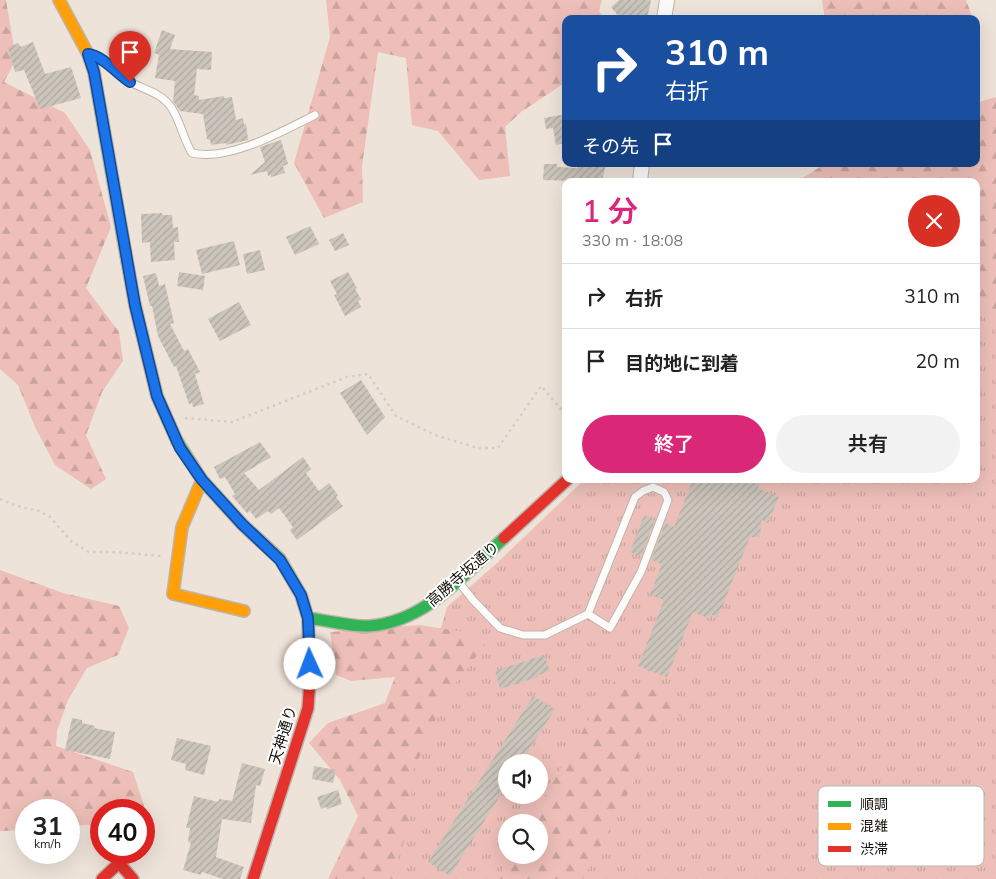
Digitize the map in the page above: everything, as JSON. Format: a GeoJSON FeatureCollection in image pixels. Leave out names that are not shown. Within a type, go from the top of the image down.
{"type":"FeatureCollection","features":[{"type":"Feature","properties":{"kind":"street","name":"天神通り"},"geometry":{"type":"LineString","coordinates":[[59,0],[88,54],[96,81],[135,305],[157,396],[180,448],[202,480],[242,524],[280,560],[301,595],[308,618],[310,679],[308,708],[252,879]]}},
{"type":"Feature","properties":{"kind":"street"},"geometry":{"type":"LineString","coordinates":[[665,15],[667,0]]}},
{"type":"Feature","properties":{"kind":"street"},"geometry":{"type":"LineString","coordinates":[[202,480],[182,527],[173,594],[244,612]]}},
{"type":"Feature","properties":{"kind":"street","name":"高勝寺坂通り"},"geometry":{"type":"LineString","coordinates":[[308,618],[368,626],[404,619],[428,606],[564,483]]}},
{"type":"Feature","properties":{"kind":"street"},"geometry":{"type":"LineString","coordinates":[[102,879],[119,863],[133,879]]}},
{"type":"Feature","properties":{"kind":"lane"},"geometry":{"type":"LineString","coordinates":[[88,54],[98,56],[122,77],[139,88],[157,94],[169,105],[180,122],[188,147],[192,153],[203,156],[238,149],[270,138],[315,115]]}},
{"type":"Feature","properties":{"kind":"lane"},"geometry":{"type":"LineString","coordinates":[[458,580],[473,600],[500,628],[523,636],[545,635],[588,614],[635,497],[653,487],[664,492],[668,500],[641,572],[610,628],[588,614]]}},
{"type":"Feature","properties":{"kind":"path"},"geometry":{"type":"LineString","coordinates":[[166,416],[232,422],[347,377],[368,374],[396,416],[434,434],[478,448],[498,448],[541,386],[562,410]]}},
{"type":"Feature","properties":{"kind":"path"},"geometry":{"type":"LineString","coordinates":[[0,499],[14,505],[39,511],[50,517],[72,542],[89,552],[113,552],[177,558]]}},
{"type":"Feature","properties":{"kind":"green space"},"geometry":{"type":"Polygon","coordinates":[[[0,0],[6,0],[16,59],[4,82],[65,113],[90,150],[111,227],[86,288],[119,332],[123,361],[102,392],[86,435],[106,479],[91,489],[55,465],[35,427],[18,385],[0,369],[0,0]]]}},
{"type":"Feature","properties":{"kind":"green space"},"geometry":{"type":"Polygon","coordinates":[[[326,0],[602,0],[599,11],[602,15],[562,15],[562,85],[521,112],[505,127],[510,176],[479,180],[438,131],[412,125],[406,58],[378,52],[362,166],[363,202],[324,218],[294,163],[330,37],[326,0]]]}},
{"type":"Feature","properties":{"kind":"green space"},"geometry":{"type":"Polygon","coordinates":[[[822,0],[966,0],[972,15],[824,15],[822,0]]]}},
{"type":"Feature","properties":{"kind":"green space"},"geometry":{"type":"Polygon","coordinates":[[[996,97],[996,309],[980,312],[980,178],[803,178],[820,167],[980,167],[980,102],[996,97]]]}},
{"type":"Feature","properties":{"kind":"green space"},"geometry":{"type":"Polygon","coordinates":[[[996,309],[996,879],[370,879],[447,607],[497,563],[581,483],[980,483],[980,311],[996,309]]]}},
{"type":"Feature","properties":{"kind":"green space"},"geometry":{"type":"Polygon","coordinates":[[[0,570],[63,593],[119,606],[129,628],[118,655],[87,668],[68,700],[57,731],[56,746],[133,772],[142,799],[90,799],[90,825],[80,825],[80,799],[15,799],[15,830],[0,831],[0,570]]]}},
{"type":"Feature","properties":{"kind":"green space"},"geometry":{"type":"Polygon","coordinates":[[[420,625],[464,632],[485,645],[446,695],[413,772],[408,832],[395,864],[399,879],[328,879],[358,816],[340,780],[309,743],[328,723],[385,703],[395,677],[351,681],[336,675],[330,632],[420,625]]]}},
{"type":"Feature","properties":{"kind":"green space"},"geometry":{"type":"Polygon","coordinates":[[[617,678],[694,704],[685,715],[663,718],[642,728],[636,778],[583,879],[498,879],[506,864],[548,864],[548,814],[535,814],[540,804],[548,804],[548,791],[602,697],[617,678]]]}},
{"type":"Feature","properties":{"kind":"building"},"geometry":{"type":"Polygon","coordinates":[[[619,0],[651,0],[648,15],[618,15],[611,7],[619,0]]]}},
{"type":"Feature","properties":{"kind":"building"},"geometry":{"type":"Polygon","coordinates":[[[162,30],[175,35],[170,49],[212,52],[211,70],[197,69],[194,95],[199,96],[199,100],[224,96],[224,98],[232,97],[236,120],[243,118],[244,125],[246,124],[248,140],[226,145],[226,143],[211,145],[210,140],[207,139],[203,114],[180,111],[173,101],[175,81],[155,78],[159,55],[154,53],[162,30]]]}},
{"type":"Feature","properties":{"kind":"building"},"geometry":{"type":"Polygon","coordinates":[[[33,42],[45,74],[71,67],[81,98],[40,109],[24,70],[15,72],[8,48],[18,43],[21,47],[33,42]]]}},
{"type":"Feature","properties":{"kind":"building"},"geometry":{"type":"Polygon","coordinates":[[[562,115],[562,144],[556,145],[553,128],[546,129],[544,118],[562,115]]]}},
{"type":"Feature","properties":{"kind":"building"},"geometry":{"type":"Polygon","coordinates":[[[281,140],[288,164],[283,166],[285,173],[271,177],[271,175],[268,176],[267,171],[250,175],[265,162],[260,147],[281,140]]]}},
{"type":"Feature","properties":{"kind":"building"},"geometry":{"type":"Polygon","coordinates":[[[544,164],[557,164],[557,167],[577,168],[605,167],[603,178],[543,180],[544,164]]]}},
{"type":"Feature","properties":{"kind":"building"},"geometry":{"type":"Polygon","coordinates":[[[162,213],[162,215],[172,215],[173,228],[178,227],[179,242],[174,242],[175,260],[151,262],[150,242],[142,243],[141,214],[162,213]]]}},
{"type":"Feature","properties":{"kind":"building"},"geometry":{"type":"Polygon","coordinates":[[[310,226],[319,244],[295,255],[286,237],[310,226]]]}},
{"type":"Feature","properties":{"kind":"building"},"geometry":{"type":"Polygon","coordinates":[[[343,233],[349,245],[335,251],[329,240],[343,233]]]}},
{"type":"Feature","properties":{"kind":"building"},"geometry":{"type":"Polygon","coordinates":[[[234,241],[240,265],[202,274],[196,250],[234,241]]]}},
{"type":"Feature","properties":{"kind":"building"},"geometry":{"type":"Polygon","coordinates":[[[260,250],[265,270],[247,274],[243,254],[260,250]]]}},
{"type":"Feature","properties":{"kind":"building"},"geometry":{"type":"Polygon","coordinates":[[[179,272],[205,276],[203,290],[177,286],[179,272]]]}},
{"type":"Feature","properties":{"kind":"building"},"geometry":{"type":"Polygon","coordinates":[[[348,272],[357,288],[355,289],[361,299],[358,301],[361,307],[345,316],[334,295],[337,294],[330,281],[348,272]]]}},
{"type":"Feature","properties":{"kind":"building"},"geometry":{"type":"Polygon","coordinates":[[[156,273],[159,286],[165,284],[174,323],[170,324],[184,351],[188,349],[200,372],[195,374],[204,404],[193,407],[192,403],[189,404],[176,366],[174,367],[158,336],[143,276],[156,273]]]}},
{"type":"Feature","properties":{"kind":"building"},"geometry":{"type":"Polygon","coordinates":[[[239,302],[251,325],[220,341],[208,319],[239,302]]]}},
{"type":"Feature","properties":{"kind":"building"},"geometry":{"type":"Polygon","coordinates":[[[361,380],[385,417],[367,435],[340,393],[361,380]]]}},
{"type":"Feature","properties":{"kind":"building"},"geometry":{"type":"Polygon","coordinates":[[[260,442],[271,457],[244,473],[259,490],[303,457],[311,469],[306,473],[319,491],[329,483],[343,506],[297,540],[290,530],[293,527],[279,508],[271,514],[268,511],[256,519],[250,511],[247,513],[232,496],[235,494],[225,477],[220,479],[214,467],[260,442]]]}},
{"type":"Feature","properties":{"kind":"building"},"geometry":{"type":"Polygon","coordinates":[[[691,483],[760,483],[758,488],[779,497],[768,523],[761,520],[760,537],[750,537],[718,617],[710,614],[708,618],[693,612],[667,677],[638,666],[664,600],[650,595],[662,564],[651,560],[665,523],[674,527],[691,483]]]}},
{"type":"Feature","properties":{"kind":"building"},"geometry":{"type":"Polygon","coordinates":[[[644,515],[655,520],[641,556],[630,552],[644,515]]]}},
{"type":"Feature","properties":{"kind":"building"},"geometry":{"type":"Polygon","coordinates":[[[544,655],[550,671],[538,675],[538,677],[500,689],[495,671],[544,655]]]}},
{"type":"Feature","properties":{"kind":"building"},"geometry":{"type":"Polygon","coordinates":[[[533,696],[555,709],[526,754],[498,754],[498,799],[450,876],[428,862],[533,696]]]}},
{"type":"Feature","properties":{"kind":"building"},"geometry":{"type":"Polygon","coordinates":[[[72,718],[82,720],[82,723],[95,726],[94,728],[115,732],[110,759],[65,750],[72,718]]]}},
{"type":"Feature","properties":{"kind":"building"},"geometry":{"type":"Polygon","coordinates":[[[177,738],[211,746],[204,775],[185,770],[186,764],[171,760],[177,738]]]}},
{"type":"Feature","properties":{"kind":"building"},"geometry":{"type":"Polygon","coordinates":[[[242,763],[265,769],[260,786],[256,785],[251,823],[222,819],[216,857],[244,867],[240,879],[223,879],[202,872],[201,875],[183,870],[191,843],[188,842],[190,828],[186,828],[194,796],[218,802],[219,799],[232,801],[242,763]]]}},
{"type":"Feature","properties":{"kind":"building"},"geometry":{"type":"Polygon","coordinates":[[[314,766],[336,770],[333,783],[312,779],[314,766]]]}},
{"type":"Feature","properties":{"kind":"building"},"geometry":{"type":"Polygon","coordinates":[[[338,790],[342,804],[321,809],[317,797],[338,790]]]}},
{"type":"Feature","properties":{"kind":"traffic: fast"},"geometry":{"type":"LineString","coordinates":[[177,441],[202,480],[242,524],[280,559],[301,595],[308,618],[310,679]]}},
{"type":"Feature","properties":{"kind":"traffic: fast"},"geometry":{"type":"LineString","coordinates":[[308,618],[369,626],[390,623],[409,616],[426,606],[459,581],[504,538]]}},
{"type":"Feature","properties":{"kind":"traffic: slow"},"geometry":{"type":"LineString","coordinates":[[59,0],[88,54],[94,72],[126,255]]}},
{"type":"Feature","properties":{"kind":"traffic: slow"},"geometry":{"type":"LineString","coordinates":[[202,480],[182,527],[173,594],[244,611]]}},
{"type":"Feature","properties":{"kind":"traffic: jam"},"geometry":{"type":"LineString","coordinates":[[126,255],[135,305],[157,396],[177,441]]}},
{"type":"Feature","properties":{"kind":"traffic: jam"},"geometry":{"type":"LineString","coordinates":[[504,538],[564,483]]}},
{"type":"Feature","properties":{"kind":"traffic: jam"},"geometry":{"type":"LineString","coordinates":[[253,879],[308,708],[310,679]]}},
{"type":"Feature","properties":{"kind":"traffic: jam"},"geometry":{"type":"LineString","coordinates":[[102,879],[119,863],[133,879]]}},
{"type":"Feature","properties":{"kind":"route"},"geometry":{"type":"LineString","coordinates":[[130,82],[98,56],[88,54],[94,72],[135,305],[157,396],[180,448],[202,480],[242,524],[280,560],[301,595],[308,618],[310,664]]}}]}
